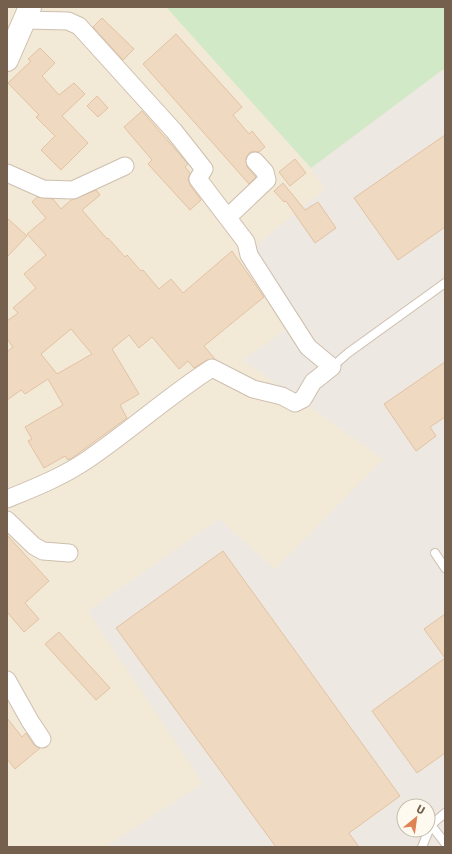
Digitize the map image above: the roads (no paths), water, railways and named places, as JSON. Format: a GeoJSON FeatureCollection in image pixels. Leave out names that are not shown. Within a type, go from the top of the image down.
{"type":"FeatureCollection","features":[{"type":"Feature","properties":{"kind":"main road"},"geometry":{"type":"LineString","coordinates":[[7,60],[27,14]]}},
{"type":"Feature","properties":{"kind":"street"},"geometry":{"type":"LineString","coordinates":[[7,499],[57,478],[86,461],[132,428],[185,385],[212,368],[254,389],[282,396],[295,403],[303,398],[313,382],[332,367],[308,347],[249,255],[246,242],[198,179],[204,169],[174,131],[83,30],[68,21],[27,14]]}},
{"type":"Feature","properties":{"kind":"street"},"geometry":{"type":"LineString","coordinates":[[228,217],[267,180],[265,172],[255,161]]}},
{"type":"Feature","properties":{"kind":"street"},"geometry":{"type":"LineString","coordinates":[[7,174],[43,189],[74,190],[125,166]]}},
{"type":"Feature","properties":{"kind":"street"},"geometry":{"type":"LineString","coordinates":[[7,520],[34,546],[43,551],[69,553]]}},
{"type":"Feature","properties":{"kind":"street"},"geometry":{"type":"LineString","coordinates":[[8,683],[30,721],[42,738]]}},
{"type":"Feature","properties":{"kind":"lane"},"geometry":{"type":"LineString","coordinates":[[332,367],[348,352],[445,283]]}},
{"type":"Feature","properties":{"kind":"lane"},"geometry":{"type":"LineString","coordinates":[[435,553],[445,568]]}},
{"type":"Feature","properties":{"kind":"lane"},"geometry":{"type":"LineString","coordinates":[[436,821],[445,813]]}},
{"type":"Feature","properties":{"kind":"lane"},"geometry":{"type":"LineString","coordinates":[[436,831],[445,843]]}}]}
